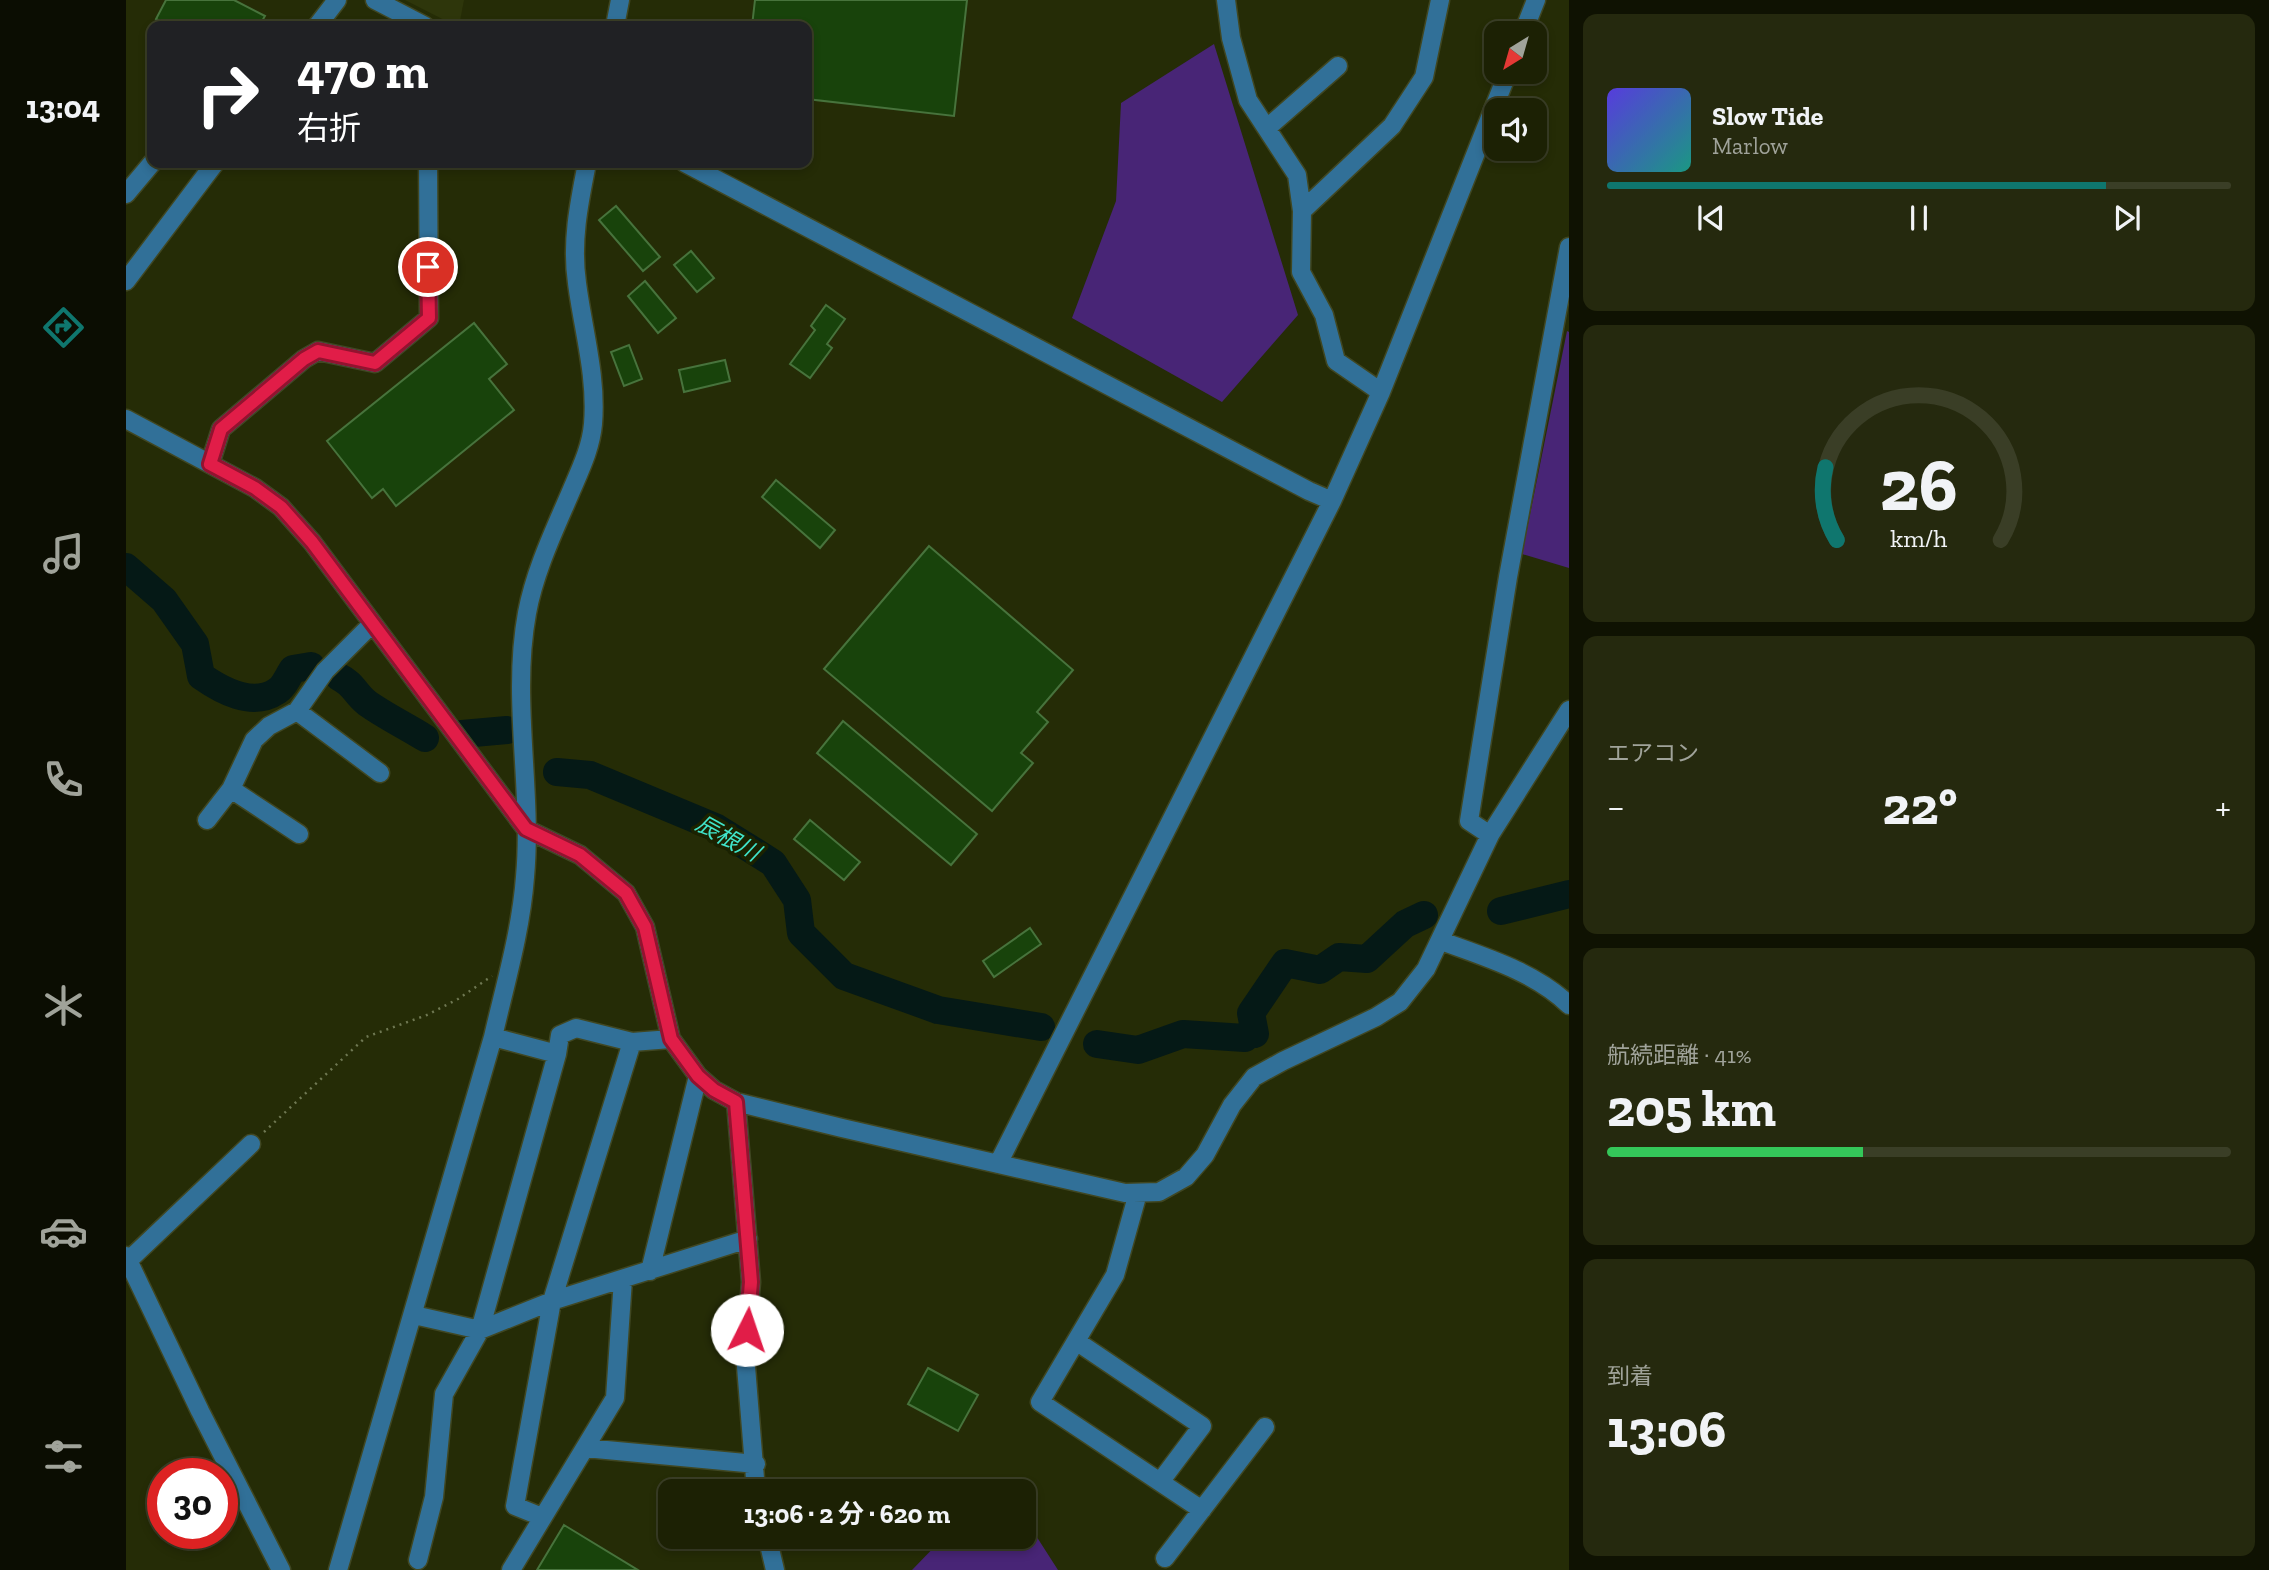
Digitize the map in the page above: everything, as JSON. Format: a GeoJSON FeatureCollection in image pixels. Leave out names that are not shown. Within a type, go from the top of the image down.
{"type":"FeatureCollection","features":[{"type":"Feature","properties":{"kind":"street"},"geometry":{"type":"LineString","coordinates":[[321,21],[337,0]]}},
{"type":"Feature","properties":{"kind":"street"},"geometry":{"type":"LineString","coordinates":[[375,0],[415,21]]}},
{"type":"Feature","properties":{"kind":"street"},"geometry":{"type":"LineString","coordinates":[[616,21],[620,0]]}},
{"type":"Feature","properties":{"kind":"street"},"geometry":{"type":"LineString","coordinates":[[1226,0],[1231,38],[1248,100],[1297,175],[1302,212],[1301,272],[1324,315],[1336,361],[1381,393]]}},
{"type":"Feature","properties":{"kind":"street"},"geometry":{"type":"LineString","coordinates":[[1302,212],[1392,126],[1424,76],[1440,0]]}},
{"type":"Feature","properties":{"kind":"street"},"geometry":{"type":"LineString","coordinates":[[1528,21],[1536,0]]}},
{"type":"Feature","properties":{"kind":"street"},"geometry":{"type":"LineString","coordinates":[[1267,128],[1338,66]]}},
{"type":"Feature","properties":{"kind":"street"},"geometry":{"type":"LineString","coordinates":[[998,1164],[1332,501],[1381,393],[1503,84]]}},
{"type":"Feature","properties":{"kind":"street"},"geometry":{"type":"LineString","coordinates":[[126,194],[148,168]]}},
{"type":"Feature","properties":{"kind":"street"},"geometry":{"type":"LineString","coordinates":[[126,281],[211,168]]}},
{"type":"Feature","properties":{"kind":"street"},"geometry":{"type":"LineString","coordinates":[[210,464],[221,429],[304,359],[318,351],[375,363],[429,318],[428,168]]}},
{"type":"Feature","properties":{"kind":"street"},"geometry":{"type":"LineString","coordinates":[[338,1570],[493,1037],[509,971],[526,876],[522,688],[527,613],[536,576],[588,453],[593,427],[594,380],[576,281],[574,243],[577,209],[586,168]]}},
{"type":"Feature","properties":{"kind":"street"},"geometry":{"type":"LineString","coordinates":[[695,168],[1332,501]]}},
{"type":"Feature","properties":{"kind":"street"},"geometry":{"type":"LineString","coordinates":[[1490,835],[1469,821],[1508,577],[1569,247]]}},
{"type":"Feature","properties":{"kind":"street"},"geometry":{"type":"LineString","coordinates":[[126,419],[255,488],[281,507],[312,542],[526,829],[580,855],[626,893],[645,927],[671,1039],[698,1076],[714,1090],[736,1102],[1125,1193],[1159,1192],[1186,1177],[1205,1156],[1232,1105],[1254,1077],[1376,1017],[1400,1002],[1426,969],[1490,835],[1569,710]]}},
{"type":"Feature","properties":{"kind":"street"},"geometry":{"type":"LineString","coordinates":[[207,820],[231,789],[254,740],[269,726],[297,711],[325,671],[372,624]]}},
{"type":"Feature","properties":{"kind":"street"},"geometry":{"type":"LineString","coordinates":[[297,711],[380,773]]}},
{"type":"Feature","properties":{"kind":"street"},"geometry":{"type":"LineString","coordinates":[[231,789],[299,834]]}},
{"type":"Feature","properties":{"kind":"street"},"geometry":{"type":"LineString","coordinates":[[1441,940],[1489,958],[1552,988],[1569,1004]]}},
{"type":"Feature","properties":{"kind":"street"},"geometry":{"type":"LineString","coordinates":[[418,1560],[434,1497],[444,1394],[480,1330],[561,1035],[576,1028],[632,1042],[671,1039]]}},
{"type":"Feature","properties":{"kind":"street"},"geometry":{"type":"LineString","coordinates":[[493,1037],[557,1054]]}},
{"type":"Feature","properties":{"kind":"street"},"geometry":{"type":"LineString","coordinates":[[542,1517],[515,1506],[552,1301],[632,1042]]}},
{"type":"Feature","properties":{"kind":"street"},"geometry":{"type":"LineString","coordinates":[[650,1271],[698,1076]]}},
{"type":"Feature","properties":{"kind":"street"},"geometry":{"type":"LineString","coordinates":[[736,1102],[751,1282],[745,1354],[756,1479]]}},
{"type":"Feature","properties":{"kind":"street"},"geometry":{"type":"LineString","coordinates":[[251,1144],[127,1258],[281,1570]]}},
{"type":"Feature","properties":{"kind":"street"},"geometry":{"type":"LineString","coordinates":[[1138,1193],[1115,1275],[1041,1402],[1202,1510]]}},
{"type":"Feature","properties":{"kind":"street"},"geometry":{"type":"LineString","coordinates":[[414,1315],[480,1330],[552,1301],[748,1239]]}},
{"type":"Feature","properties":{"kind":"street"},"geometry":{"type":"LineString","coordinates":[[511,1570],[615,1398],[624,1279]]}},
{"type":"Feature","properties":{"kind":"street"},"geometry":{"type":"LineString","coordinates":[[1076,1341],[1202,1426],[1160,1482]]}},
{"type":"Feature","properties":{"kind":"street"},"geometry":{"type":"LineString","coordinates":[[1165,1558],[1265,1427]]}},
{"type":"Feature","properties":{"kind":"street"},"geometry":{"type":"LineString","coordinates":[[585,1448],[756,1464]]}},
{"type":"Feature","properties":{"kind":"street"},"geometry":{"type":"LineString","coordinates":[[770,1549],[775,1570]]}},
{"type":"Feature","properties":{"kind":"path"},"geometry":{"type":"LineString","coordinates":[[251,1144],[366,1037],[427,1015],[458,999],[490,977],[509,971]]}},
{"type":"Feature","properties":{"kind":"shaded area"},"geometry":{"type":"Polygon","coordinates":[[[405,0],[464,0],[460,21],[446,21],[405,0]]]}},
{"type":"Feature","properties":{"kind":"shaded area"},"geometry":{"type":"Polygon","coordinates":[[[1214,44],[1298,315],[1222,402],[1072,318],[1116,201],[1121,103],[1214,44]]]}},
{"type":"Feature","properties":{"kind":"shaded area"},"geometry":{"type":"Polygon","coordinates":[[[1567,331],[1569,332],[1569,568],[1522,554],[1567,331]]]}},
{"type":"Feature","properties":{"kind":"shaded area"},"geometry":{"type":"Polygon","coordinates":[[[1036,1536],[1058,1570],[912,1570],[932,1549],[1036,1549],[1036,1536]]]}},
{"type":"Feature","properties":{"kind":"building"},"geometry":{"type":"Polygon","coordinates":[[[166,0],[234,0],[265,16],[262,21],[156,19],[166,0]]]}},
{"type":"Feature","properties":{"kind":"building"},"geometry":{"type":"Polygon","coordinates":[[[755,0],[967,0],[954,116],[812,100],[812,21],[753,21],[755,0]]]}},
{"type":"Feature","properties":{"kind":"building"},"geometry":{"type":"Polygon","coordinates":[[[616,206],[660,257],[643,271],[599,220],[616,206]]]}},
{"type":"Feature","properties":{"kind":"building"},"geometry":{"type":"Polygon","coordinates":[[[691,251],[714,278],[697,292],[674,265],[691,251]]]}},
{"type":"Feature","properties":{"kind":"building"},"geometry":{"type":"Polygon","coordinates":[[[645,281],[676,318],[658,333],[628,296],[645,281]]]}},
{"type":"Feature","properties":{"kind":"building"},"geometry":{"type":"Polygon","coordinates":[[[826,305],[845,319],[827,344],[832,348],[810,378],[790,364],[815,330],[811,326],[826,305]]]}},
{"type":"Feature","properties":{"kind":"building"},"geometry":{"type":"Polygon","coordinates":[[[474,323],[507,364],[489,379],[514,410],[396,506],[383,489],[372,498],[327,441],[474,323]]]}},
{"type":"Feature","properties":{"kind":"building"},"geometry":{"type":"Polygon","coordinates":[[[629,345],[642,379],[624,386],[611,352],[629,345]]]}},
{"type":"Feature","properties":{"kind":"building"},"geometry":{"type":"Polygon","coordinates":[[[725,360],[730,381],[684,392],[679,370],[725,360]]]}},
{"type":"Feature","properties":{"kind":"building"},"geometry":{"type":"Polygon","coordinates":[[[776,480],[835,530],[820,548],[762,497],[776,480]]]}},
{"type":"Feature","properties":{"kind":"building"},"geometry":{"type":"Polygon","coordinates":[[[929,546],[1073,670],[1037,712],[1048,722],[1021,753],[1033,763],[992,811],[824,669],[929,546]]]}},
{"type":"Feature","properties":{"kind":"building"},"geometry":{"type":"Polygon","coordinates":[[[843,721],[977,834],[951,865],[817,753],[843,721]]]}},
{"type":"Feature","properties":{"kind":"building"},"geometry":{"type":"Polygon","coordinates":[[[810,820],[860,862],[844,880],[794,839],[810,820]]]}},
{"type":"Feature","properties":{"kind":"building"},"geometry":{"type":"Polygon","coordinates":[[[1030,928],[1041,944],[994,977],[983,961],[1030,928]]]}},
{"type":"Feature","properties":{"kind":"building"},"geometry":{"type":"Polygon","coordinates":[[[928,1368],[978,1395],[958,1431],[908,1404],[928,1368]]]}},
{"type":"Feature","properties":{"kind":"building"},"geometry":{"type":"Polygon","coordinates":[[[564,1525],[638,1570],[537,1570],[564,1525]]]}},
{"type":"Feature","properties":{"kind":"waterway","name":"辰根川"},"geometry":{"type":"LineString","coordinates":[[126,567],[164,600],[195,644],[201,676],[218,687],[247,697],[267,696],[282,687],[293,669],[311,666]]}},
{"type":"Feature","properties":{"kind":"waterway","name":"辰根川"},"geometry":{"type":"LineString","coordinates":[[339,677],[367,703],[425,738]]}},
{"type":"Feature","properties":{"kind":"waterway","name":"辰根川"},"geometry":{"type":"LineString","coordinates":[[462,734],[507,730]]}},
{"type":"Feature","properties":{"kind":"waterway","name":"辰根川"},"geometry":{"type":"LineString","coordinates":[[557,772],[590,775],[717,828],[773,863],[797,900],[801,933],[844,976],[938,1010],[1041,1027]]}},
{"type":"Feature","properties":{"kind":"waterway","name":"辰根川"},"geometry":{"type":"LineString","coordinates":[[1501,911],[1569,894]]}},
{"type":"Feature","properties":{"kind":"waterway","name":"辰根川"},"geometry":{"type":"LineString","coordinates":[[1255,1034],[1251,1013],[1285,963],[1320,970],[1339,957],[1367,959],[1405,924],[1424,915]]}},
{"type":"Feature","properties":{"kind":"waterway","name":"辰根川"},"geometry":{"type":"LineString","coordinates":[[1097,1044],[1138,1050],[1183,1034],[1245,1038]]}},
{"type":"Feature","properties":{"kind":"route"},"geometry":{"type":"LineString","coordinates":[[428,267],[429,318],[375,363],[318,351],[304,359],[221,429],[210,464],[255,488],[281,507],[312,542],[526,829],[580,855],[626,893],[645,927],[671,1039],[698,1076],[714,1090],[736,1102],[751,1282],[747,1330]]}}]}
